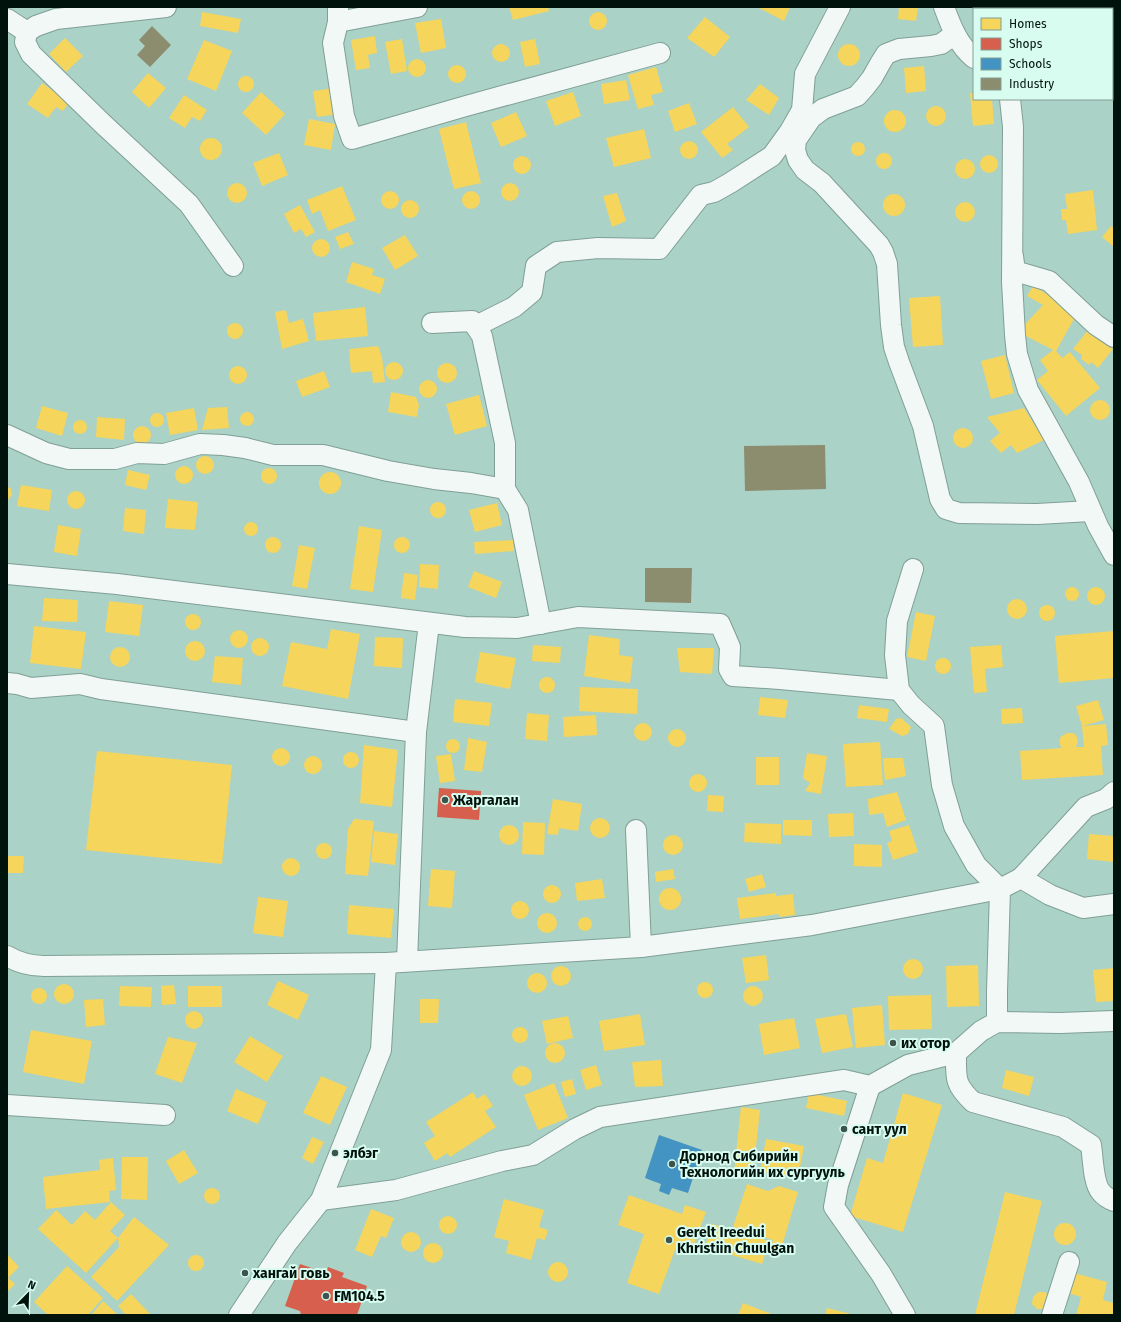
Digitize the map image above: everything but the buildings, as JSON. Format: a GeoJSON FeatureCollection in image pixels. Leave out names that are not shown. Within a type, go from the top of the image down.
{"type":"FeatureCollection","features":[{"type":"Feature","properties":{"kind":"street"},"geometry":{"type":"LineString","coordinates":[[166,7],[56,19],[36,26],[27,32],[25,42],[31,54],[189,204],[233,266]]}},
{"type":"Feature","properties":{"kind":"street"},"geometry":{"type":"LineString","coordinates":[[417,7],[337,11],[334,43],[344,116],[352,139],[660,53]]}},
{"type":"Feature","properties":{"kind":"street"},"geometry":{"type":"LineString","coordinates":[[476,326],[514,307],[532,292],[536,266],[557,252],[598,248],[659,249],[701,195],[714,192],[772,156],[790,131],[802,110],[805,74],[840,7]]}},
{"type":"Feature","properties":{"kind":"street"},"geometry":{"type":"LineString","coordinates":[[944,7],[955,34],[965,49],[973,57]]}},
{"type":"Feature","properties":{"kind":"street"},"geometry":{"type":"LineString","coordinates":[[7,19],[27,32]]}},
{"type":"Feature","properties":{"kind":"street"},"geometry":{"type":"LineString","coordinates":[[955,34],[941,44],[899,49],[886,54],[872,78],[857,96],[829,106],[811,118],[796,140],[795,150],[798,160],[805,170],[822,183],[883,252],[887,264],[894,347],[922,426],[940,499],[946,508],[959,513],[997,514],[1037,514],[1091,511]]}},
{"type":"Feature","properties":{"kind":"street"},"geometry":{"type":"LineString","coordinates":[[1010,100],[1013,127],[1012,282],[1015,335],[1018,354],[1028,390],[1079,482],[1106,543],[1114,556]]}},
{"type":"Feature","properties":{"kind":"street"},"geometry":{"type":"LineString","coordinates":[[1012,252],[1015,271],[1049,281],[1096,325],[1114,337]]}},
{"type":"Feature","properties":{"kind":"street"},"geometry":{"type":"LineString","coordinates":[[432,323],[472,321],[482,336],[505,443],[505,489],[518,510],[541,624]]}},
{"type":"Feature","properties":{"kind":"street"},"geometry":{"type":"LineString","coordinates":[[7,435],[46,453],[70,459],[115,458],[136,454],[164,454],[200,444],[222,445],[245,448],[273,455],[323,455],[388,471],[505,489]]}},
{"type":"Feature","properties":{"kind":"street"},"geometry":{"type":"LineString","coordinates":[[914,569],[897,621],[895,655],[900,690],[910,705],[934,726],[942,785],[954,826],[976,865],[1000,889],[997,1022]]}},
{"type":"Feature","properties":{"kind":"street"},"geometry":{"type":"LineString","coordinates":[[7,574],[118,584],[465,627],[517,628],[578,617],[720,624],[730,647],[729,669],[733,676],[900,690]]}},
{"type":"Feature","properties":{"kind":"street"},"geometry":{"type":"LineString","coordinates":[[408,962],[416,732],[429,623]]}},
{"type":"Feature","properties":{"kind":"street"},"geometry":{"type":"LineString","coordinates":[[7,683],[31,688],[80,684],[101,689],[416,732]]}},
{"type":"Feature","properties":{"kind":"street"},"geometry":{"type":"LineString","coordinates":[[7,956],[26,964],[44,966],[386,963],[642,946],[812,925],[1000,889],[1021,878],[1086,808],[1106,799],[1114,792]]}},
{"type":"Feature","properties":{"kind":"street"},"geometry":{"type":"LineString","coordinates":[[636,830],[642,946]]}},
{"type":"Feature","properties":{"kind":"street"},"geometry":{"type":"LineString","coordinates":[[1021,878],[1050,895],[1083,908],[1114,904]]}},
{"type":"Feature","properties":{"kind":"street"},"geometry":{"type":"LineString","coordinates":[[239,1315],[287,1243],[322,1200],[381,1050],[386,963]]}},
{"type":"Feature","properties":{"kind":"street"},"geometry":{"type":"LineString","coordinates":[[322,1200],[396,1190],[502,1161],[533,1155],[575,1129],[600,1117],[844,1080],[870,1086],[908,1065],[956,1053],[981,1031],[997,1022],[1060,1023],[1114,1021]]}},
{"type":"Feature","properties":{"kind":"street"},"geometry":{"type":"LineString","coordinates":[[956,1053],[956,1078],[962,1091],[973,1102],[1063,1127],[1092,1145],[1094,1174],[1100,1191],[1114,1201]]}},
{"type":"Feature","properties":{"kind":"street"},"geometry":{"type":"LineString","coordinates":[[870,1086],[838,1185],[834,1207],[881,1274],[905,1315]]}},
{"type":"Feature","properties":{"kind":"street"},"geometry":{"type":"LineString","coordinates":[[7,1105],[165,1115]]}},
{"type":"Feature","properties":{"kind":"street"},"geometry":{"type":"LineString","coordinates":[[1052,1315],[1069,1262]]}},
{"type":"Feature","properties":{"kind":"place","name":"Жаргалан"},"geometry":{"type":"Point","coordinates":[445,800]}},
{"type":"Feature","properties":{"kind":"place","name":"их отор"},"geometry":{"type":"Point","coordinates":[893,1043]}},
{"type":"Feature","properties":{"kind":"place","name":"сант уул"},"geometry":{"type":"Point","coordinates":[844,1129]}},
{"type":"Feature","properties":{"kind":"place","name":"элбэг"},"geometry":{"type":"Point","coordinates":[335,1153]}},
{"type":"Feature","properties":{"kind":"place","name":"Дорнод Сибирийн Технологийн их сургууль"},"geometry":{"type":"Point","coordinates":[672,1164]}},
{"type":"Feature","properties":{"kind":"place","name":"Gerelt Ireedui Khristiin Chuulgan"},"geometry":{"type":"Point","coordinates":[669,1240]}},
{"type":"Feature","properties":{"kind":"place","name":"хангай говь"},"geometry":{"type":"Point","coordinates":[245,1273]}},
{"type":"Feature","properties":{"kind":"place","name":"FM104.5"},"geometry":{"type":"Point","coordinates":[326,1296]}}]}
